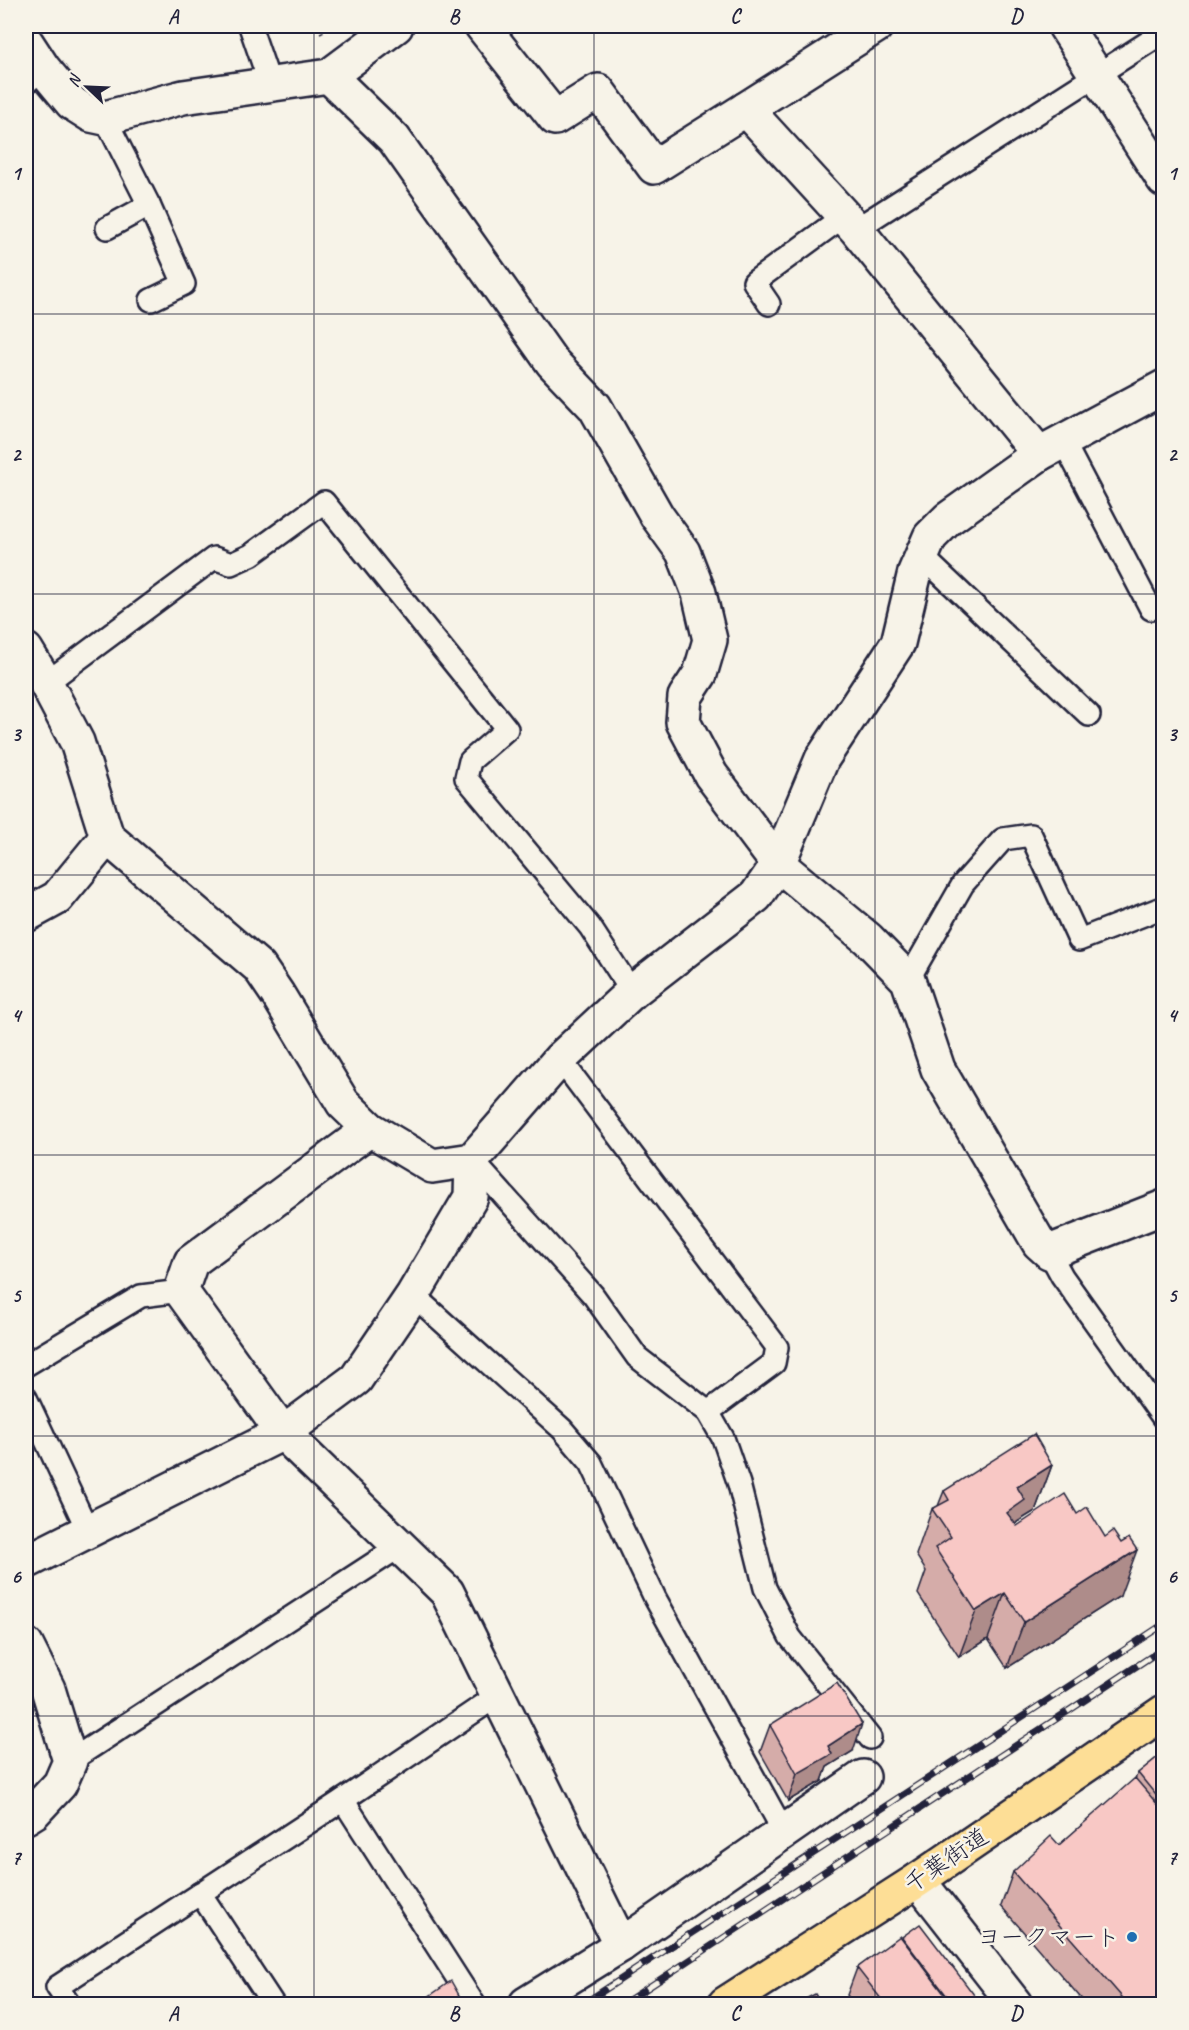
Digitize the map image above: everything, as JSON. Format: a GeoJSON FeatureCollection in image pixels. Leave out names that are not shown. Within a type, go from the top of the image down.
{"type":"FeatureCollection","features":[{"type":"Feature","properties":{"kind":"highway","name":"千葉街道"},"geometry":{"type":"LineString","coordinates":[[725,2004],[918,1880],[1164,1712]]}},
{"type":"Feature","properties":{"kind":"street"},"geometry":{"type":"LineString","coordinates":[[31,64],[72,103],[91,115],[105,118],[183,97],[329,76],[396,26]]}},
{"type":"Feature","properties":{"kind":"street"},"geometry":{"type":"LineString","coordinates":[[482,26],[555,118],[598,90],[654,168],[876,26]]}},
{"type":"Feature","properties":{"kind":"street"},"geometry":{"type":"LineString","coordinates":[[1065,26],[1164,180]]}},
{"type":"Feature","properties":{"kind":"street"},"geometry":{"type":"LineString","coordinates":[[329,76],[394,139],[552,362],[595,407],[657,516],[683,552],[699,592],[710,640],[700,674],[685,697],[683,722],[711,775],[778,864],[868,939],[908,980],[938,1070],[1039,1243],[1049,1252],[1164,1207]]}},
{"type":"Feature","properties":{"kind":"street"},"geometry":{"type":"LineString","coordinates":[[746,109],[1051,447]]}},
{"type":"Feature","properties":{"kind":"street"},"geometry":{"type":"LineString","coordinates":[[26,1562],[283,1433],[356,1379],[413,1295],[471,1197],[472,1160],[560,1059],[632,992],[756,896],[778,864],[822,759],[898,643],[915,573],[930,537],[948,519],[1051,447],[1164,387]]}},
{"type":"Feature","properties":{"kind":"street"},"geometry":{"type":"LineString","coordinates":[[26,650],[77,742],[107,837],[259,967],[343,1103],[370,1128],[432,1166],[472,1160]]}},
{"type":"Feature","properties":{"kind":"street"},"geometry":{"type":"LineString","coordinates":[[26,915],[57,898],[107,837]]}},
{"type":"Feature","properties":{"kind":"street"},"geometry":{"type":"LineString","coordinates":[[370,1128],[190,1262],[181,1291],[283,1433],[447,1592],[621,1945]]}},
{"type":"Feature","properties":{"kind":"street"},"geometry":{"type":"LineString","coordinates":[[26,1645],[48,1689],[70,1761],[60,1784],[34,1812],[26,1817]]}},
{"type":"Feature","properties":{"kind":"street"},"geometry":{"type":"LineString","coordinates":[[526,2004],[621,1945],[863,1778]]}},
{"type":"Feature","properties":{"kind":"street"},"geometry":{"type":"LineString","coordinates":[[918,1880],[1015,2004]]}},
{"type":"Feature","properties":{"kind":"lane"},"geometry":{"type":"LineString","coordinates":[[250,26],[270,84]]}},
{"type":"Feature","properties":{"kind":"lane"},"geometry":{"type":"LineString","coordinates":[[769,304],[754,282],[1164,32]]}},
{"type":"Feature","properties":{"kind":"lane"},"geometry":{"type":"LineString","coordinates":[[105,118],[184,284],[150,300]]}},
{"type":"Feature","properties":{"kind":"lane"},"geometry":{"type":"LineString","coordinates":[[107,228],[148,205]]}},
{"type":"Feature","properties":{"kind":"lane"},"geometry":{"type":"LineString","coordinates":[[1051,447],[1151,609]]}},
{"type":"Feature","properties":{"kind":"lane"},"geometry":{"type":"LineString","coordinates":[[46,683],[214,558],[231,564],[251,555],[324,502],[507,729],[470,761],[466,778],[590,927],[632,992]]}},
{"type":"Feature","properties":{"kind":"lane"},"geometry":{"type":"LineString","coordinates":[[922,555],[1089,715]]}},
{"type":"Feature","properties":{"kind":"lane"},"geometry":{"type":"LineString","coordinates":[[908,980],[963,884],[1003,838],[1031,835],[1079,940],[1164,907]]}},
{"type":"Feature","properties":{"kind":"lane"},"geometry":{"type":"LineString","coordinates":[[560,1059],[777,1347],[774,1363],[708,1412]]}},
{"type":"Feature","properties":{"kind":"lane"},"geometry":{"type":"LineString","coordinates":[[472,1160],[593,1295],[637,1357],[708,1412],[723,1438],[739,1484],[765,1588],[790,1637],[870,1738]]}},
{"type":"Feature","properties":{"kind":"lane"},"geometry":{"type":"LineString","coordinates":[[1049,1252],[1062,1276],[1164,1419]]}},
{"type":"Feature","properties":{"kind":"lane"},"geometry":{"type":"LineString","coordinates":[[26,1365],[141,1296],[181,1291]]}},
{"type":"Feature","properties":{"kind":"lane"},"geometry":{"type":"LineString","coordinates":[[413,1295],[562,1430],[591,1463],[655,1598],[784,1832]]}},
{"type":"Feature","properties":{"kind":"lane"},"geometry":{"type":"LineString","coordinates":[[26,1398],[88,1531]]}},
{"type":"Feature","properties":{"kind":"lane"},"geometry":{"type":"LineString","coordinates":[[70,1761],[399,1547]]}},
{"type":"Feature","properties":{"kind":"lane"},"geometry":{"type":"LineString","coordinates":[[69,2004],[57,1987],[497,1696]]}},
{"type":"Feature","properties":{"kind":"lane"},"geometry":{"type":"LineString","coordinates":[[343,1800],[474,2004]]}},
{"type":"Feature","properties":{"kind":"lane"},"geometry":{"type":"LineString","coordinates":[[200,1893],[273,2004]]}},
{"type":"Feature","properties":{"kind":"building"},"geometry":{"type":"Polygon","coordinates":[[[1034,1434],[1052,1465],[1017,1487],[1025,1500],[1007,1513],[1017,1526],[1065,1494],[1077,1514],[1087,1507],[1105,1537],[1113,1531],[1121,1543],[1129,1538],[1137,1550],[1024,1622],[1005,1593],[976,1611],[935,1548],[951,1537],[932,1509],[949,1500],[944,1491],[1034,1434]]]}},
{"type":"Feature","properties":{"kind":"building"},"geometry":{"type":"Polygon","coordinates":[[[837,1683],[862,1724],[828,1746],[832,1754],[797,1774],[770,1725],[837,1683]]]}},
{"type":"Feature","properties":{"kind":"building"},"geometry":{"type":"Polygon","coordinates":[[[1164,1752],[1164,1805],[1138,1773],[1164,1752]]]}},
{"type":"Feature","properties":{"kind":"building"},"geometry":{"type":"Polygon","coordinates":[[[1135,1778],[1164,1812],[1164,2004],[1128,2004],[1013,1872],[1051,1836],[1059,1845],[1135,1778]]]}},
{"type":"Feature","properties":{"kind":"building"},"geometry":{"type":"Polygon","coordinates":[[[920,1924],[981,2004],[953,2004],[902,1937],[920,1924]]]}},
{"type":"Feature","properties":{"kind":"building"},"geometry":{"type":"Polygon","coordinates":[[[900,1936],[952,2004],[885,2004],[857,1968],[900,1936]]]}},
{"type":"Feature","properties":{"kind":"building"},"geometry":{"type":"Polygon","coordinates":[[[451,1981],[464,2004],[418,2004],[451,1981]]]}},
{"type":"Feature","properties":{"kind":"building"},"geometry":{"type":"Polygon","coordinates":[[[815,1994],[821,2004],[796,2004],[815,1994]]]}},
{"type":"Feature","properties":{"kind":"railway"},"geometry":{"type":"LineString","coordinates":[[583,2004],[1164,1624]]}},
{"type":"Feature","properties":{"kind":"railway"},"geometry":{"type":"LineString","coordinates":[[623,2004],[1164,1648]]}},
{"type":"Feature","properties":{"kind":"place","name":"ヨークマート"},"geometry":{"type":"Point","coordinates":[1132,1937]}}]}
